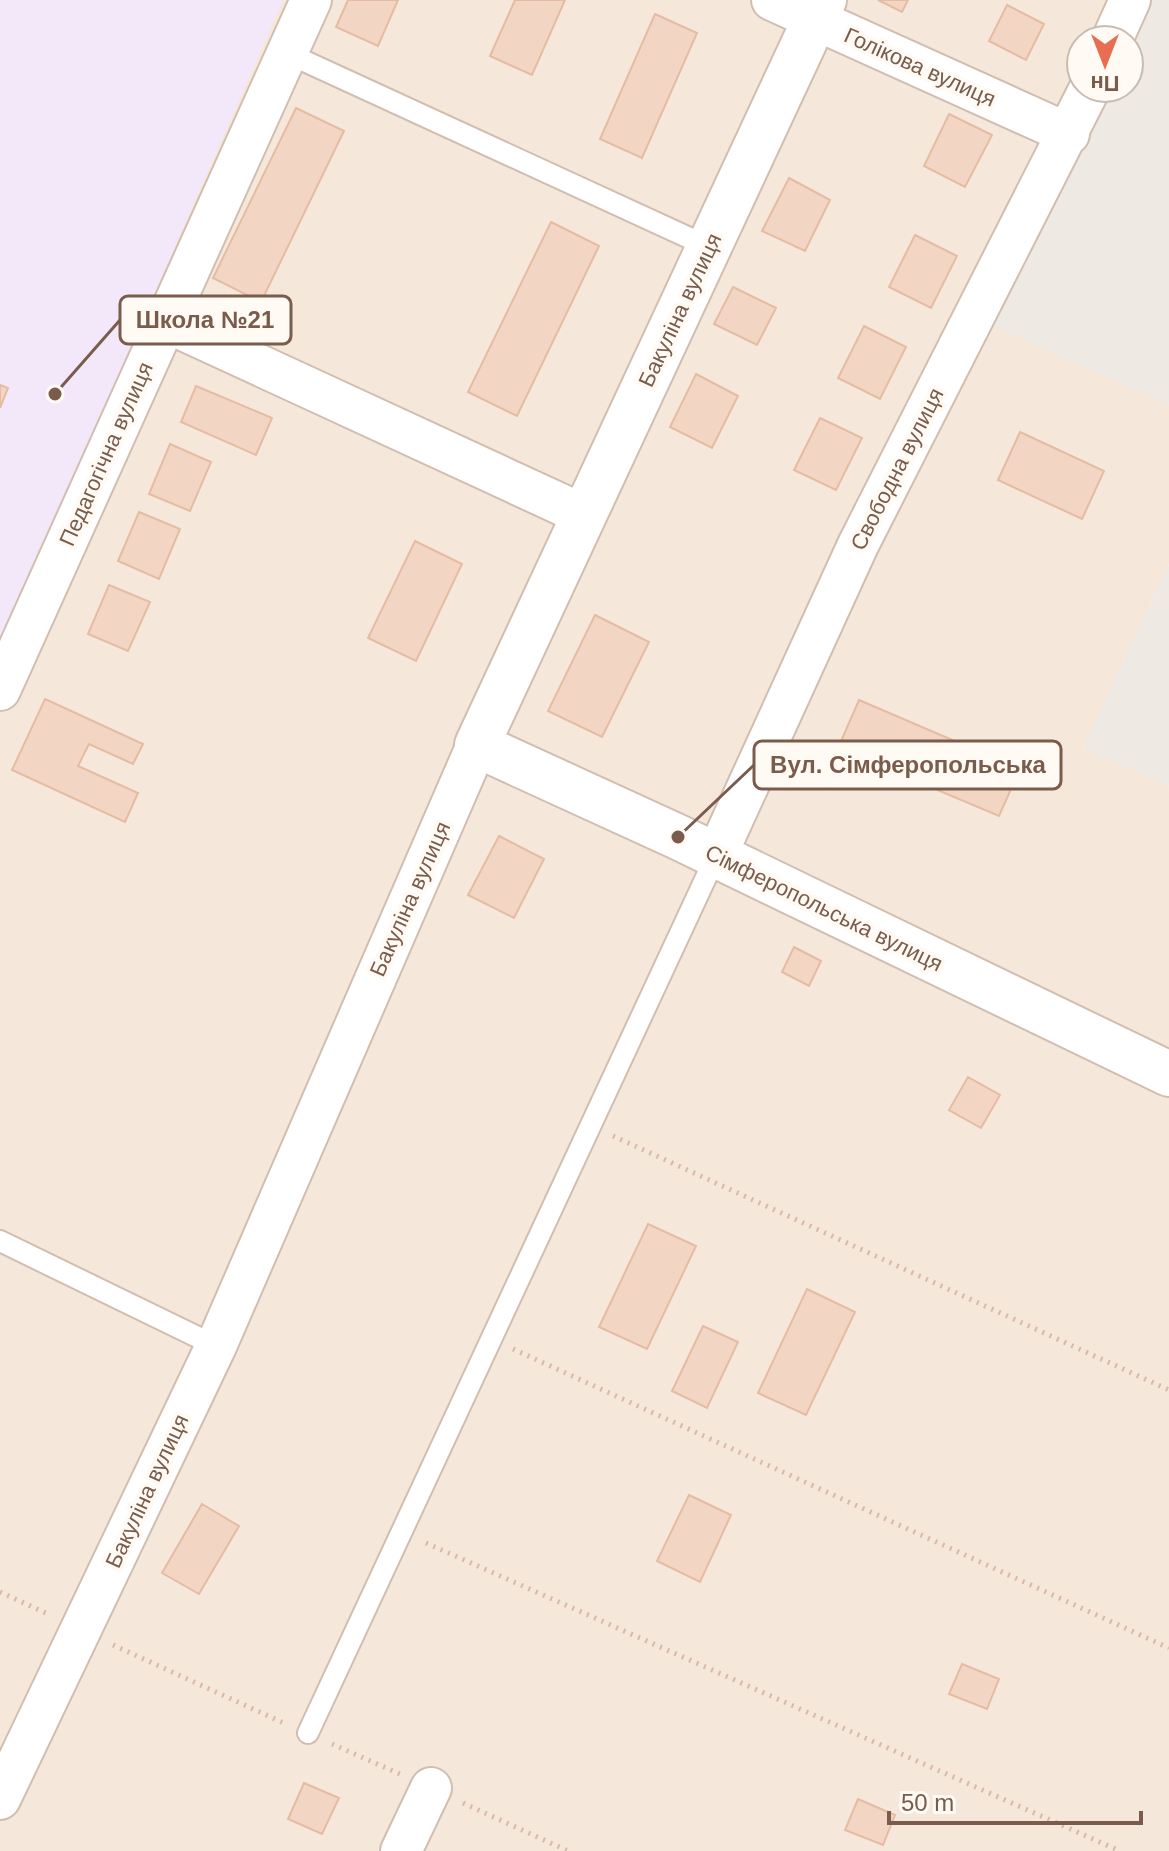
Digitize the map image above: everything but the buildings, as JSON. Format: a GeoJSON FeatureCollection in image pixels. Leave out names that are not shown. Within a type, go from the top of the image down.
{"type":"FeatureCollection","features":[{"type":"Feature","properties":{"kind":"street","name":"Педагогічна вулиця"},"geometry":{"type":"LineString","coordinates":[[0,690],[311,0]]}},
{"type":"Feature","properties":{"kind":"street","name":"Голікова вулиця"},"geometry":{"type":"LineString","coordinates":[[772,0],[819,10],[1069,134]]}},
{"type":"Feature","properties":{"kind":"street"},"geometry":{"type":"LineString","coordinates":[[1119,24],[1130,0]]}},
{"type":"Feature","properties":{"kind":"street","name":"Бакуліна вулиця"},"geometry":{"type":"LineString","coordinates":[[0,1799],[216,1346],[477,745],[819,10]]}},
{"type":"Feature","properties":{"kind":"street","name":"Свободна вулиця"},"geometry":{"type":"LineString","coordinates":[[716,856],[858,545],[1083,104]]}},
{"type":"Feature","properties":{"kind":"street"},"geometry":{"type":"LineString","coordinates":[[166,322],[584,515]]}},
{"type":"Feature","properties":{"kind":"street","name":"Сімферопольська вулиця"},"geometry":{"type":"LineString","coordinates":[[477,745],[1169,1074]]}},
{"type":"Feature","properties":{"kind":"street"},"geometry":{"type":"LineString","coordinates":[[401,1851],[431,1788]]}},
{"type":"Feature","properties":{"kind":"lane"},"geometry":{"type":"LineString","coordinates":[[287,53],[709,247]]}},
{"type":"Feature","properties":{"kind":"lane"},"geometry":{"type":"LineString","coordinates":[[308,1733],[716,856]]}},
{"type":"Feature","properties":{"kind":"lane"},"geometry":{"type":"LineString","coordinates":[[0,1241],[216,1346]]}},
{"type":"Feature","properties":{"kind":"path"},"geometry":{"type":"LineString","coordinates":[[590,1126],[1169,1390]]}},
{"type":"Feature","properties":{"kind":"path"},"geometry":{"type":"LineString","coordinates":[[491,1339],[1169,1648]]}},
{"type":"Feature","properties":{"kind":"path"},"geometry":{"type":"LineString","coordinates":[[401,1532],[1120,1851]]}},
{"type":"Feature","properties":{"kind":"shaded area"},"geometry":{"type":"Polygon","coordinates":[[[0,0],[1132,0],[1121,24],[1065,24],[1065,104],[1074,104],[982,320],[1169,405],[1169,564],[1083,748],[1169,786],[1169,1851],[0,1851],[0,0]]]}},
{"type":"Feature","properties":{"kind":"shaded area"},"geometry":{"type":"Polygon","coordinates":[[[0,0],[283,0],[0,646],[0,0]]]}},
{"type":"Feature","properties":{"kind":"shaded area"},"geometry":{"type":"Polygon","coordinates":[[[1132,0],[1169,0],[1169,405],[982,321],[1083,104],[1145,104],[1145,24],[1131,24],[1132,0]]]}},
{"type":"Feature","properties":{"kind":"shaded area"},"geometry":{"type":"Polygon","coordinates":[[[1169,564],[1169,786],[1083,748],[1169,564]]]}},
{"type":"Feature","properties":{"kind":"place","name":"Школа №21"},"geometry":{"type":"Point","coordinates":[55,394]}},
{"type":"Feature","properties":{"kind":"place","name":"Вул. Сімферопольська"},"geometry":{"type":"Point","coordinates":[678,837]}}]}
